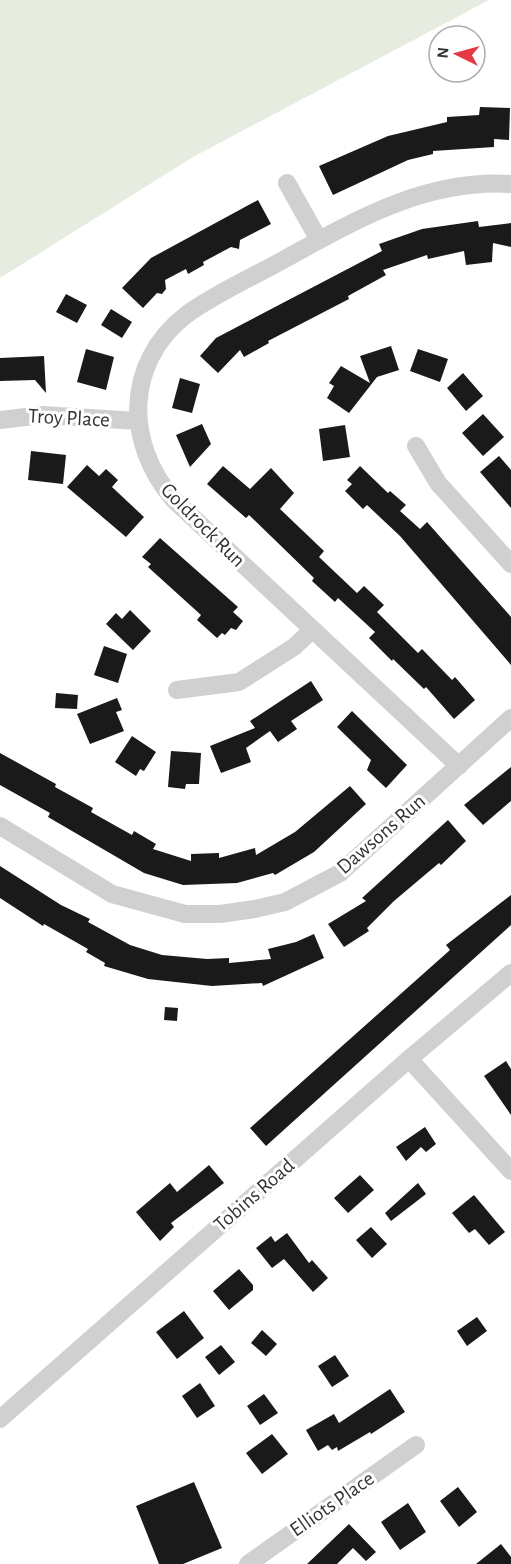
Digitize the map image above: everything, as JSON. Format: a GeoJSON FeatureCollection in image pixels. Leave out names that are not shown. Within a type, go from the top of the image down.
{"type":"FeatureCollection","features":[{"type":"Feature","properties":{"kind":"street"},"geometry":{"type":"LineString","coordinates":[[287,183],[319,240]]}},
{"type":"Feature","properties":{"kind":"street","name":"Goldrock Run"},"geometry":{"type":"LineString","coordinates":[[459,766],[164,489],[148,462],[138,421],[138,404],[144,373],[159,342],[171,328],[199,307],[384,206],[420,194],[456,186],[511,184]]}},
{"type":"Feature","properties":{"kind":"street","name":"Troy Place"},"geometry":{"type":"LineString","coordinates":[[0,420],[31,415],[138,421]]}},
{"type":"Feature","properties":{"kind":"street"},"geometry":{"type":"LineString","coordinates":[[416,446],[438,483],[511,564]]}},
{"type":"Feature","properties":{"kind":"street"},"geometry":{"type":"LineString","coordinates":[[177,690],[239,682],[294,647],[312,630]]}},
{"type":"Feature","properties":{"kind":"street","name":"Dawsons Run"},"geometry":{"type":"LineString","coordinates":[[0,826],[112,894],[185,914],[220,914],[285,902],[340,873],[511,718]]}},
{"type":"Feature","properties":{"kind":"street","name":"Tobins Road"},"geometry":{"type":"LineString","coordinates":[[0,1419],[408,1059],[511,974]]}},
{"type":"Feature","properties":{"kind":"street"},"geometry":{"type":"LineString","coordinates":[[408,1059],[511,1171]]}},
{"type":"Feature","properties":{"kind":"street","name":"Elliots Place"},"geometry":{"type":"LineString","coordinates":[[248,1564],[416,1444]]}},
{"type":"Feature","properties":{"kind":"shaded area"},"geometry":{"type":"Polygon","coordinates":[[[0,0],[489,0],[444,24],[427,24],[427,33],[193,157],[0,278],[0,0]]]}},
{"type":"Feature","properties":{"kind":"building"},"geometry":{"type":"Polygon","coordinates":[[[480,107],[510,108],[509,140],[494,139],[494,147],[433,151],[433,154],[408,160],[333,195],[319,166],[388,136],[447,122],[447,117],[479,115],[480,107]]]}},
{"type":"Feature","properties":{"kind":"building"},"geometry":{"type":"Polygon","coordinates":[[[258,200],[271,224],[240,240],[239,249],[231,247],[203,262],[204,265],[188,274],[186,269],[165,280],[166,289],[162,294],[157,293],[143,308],[122,288],[151,258],[258,200]]]}},
{"type":"Feature","properties":{"kind":"building"},"geometry":{"type":"Polygon","coordinates":[[[478,221],[479,227],[511,223],[511,247],[493,243],[492,262],[466,265],[464,251],[428,259],[427,255],[383,270],[386,275],[348,296],[349,299],[268,341],[269,343],[244,357],[240,350],[218,373],[200,356],[216,338],[382,251],[379,244],[422,229],[478,221]]]}},
{"type":"Feature","properties":{"kind":"building"},"geometry":{"type":"Polygon","coordinates":[[[66,294],[87,305],[77,323],[56,312],[66,294]]]}},
{"type":"Feature","properties":{"kind":"building"},"geometry":{"type":"Polygon","coordinates":[[[111,309],[132,322],[122,338],[101,325],[111,309]]]}},
{"type":"Feature","properties":{"kind":"building"},"geometry":{"type":"Polygon","coordinates":[[[391,346],[399,370],[377,377],[349,413],[327,398],[334,386],[329,383],[341,366],[370,383],[360,356],[391,346]]]}},
{"type":"Feature","properties":{"kind":"building"},"geometry":{"type":"Polygon","coordinates":[[[86,349],[114,357],[106,390],[77,382],[86,349]]]}},
{"type":"Feature","properties":{"kind":"building"},"geometry":{"type":"Polygon","coordinates":[[[418,349],[448,359],[440,382],[410,371],[418,349]]]}},
{"type":"Feature","properties":{"kind":"building"},"geometry":{"type":"Polygon","coordinates":[[[44,356],[46,393],[35,380],[0,381],[0,358],[44,356]]]}},
{"type":"Feature","properties":{"kind":"building"},"geometry":{"type":"Polygon","coordinates":[[[463,373],[483,396],[466,411],[447,388],[463,373]]]}},
{"type":"Feature","properties":{"kind":"building"},"geometry":{"type":"Polygon","coordinates":[[[180,378],[200,384],[192,413],[172,408],[180,378]]]}},
{"type":"Feature","properties":{"kind":"building"},"geometry":{"type":"Polygon","coordinates":[[[483,414],[504,437],[483,456],[462,433],[483,414]]]}},
{"type":"Feature","properties":{"kind":"building"},"geometry":{"type":"Polygon","coordinates":[[[202,424],[211,444],[190,467],[176,435],[202,424]]]}},
{"type":"Feature","properties":{"kind":"building"},"geometry":{"type":"Polygon","coordinates":[[[345,425],[350,457],[323,461],[319,429],[345,425]]]}},
{"type":"Feature","properties":{"kind":"building"},"geometry":{"type":"Polygon","coordinates":[[[31,451],[66,455],[63,484],[28,480],[31,451]]]}},
{"type":"Feature","properties":{"kind":"building"},"geometry":{"type":"Polygon","coordinates":[[[499,456],[511,470],[511,508],[480,472],[499,456]]]}},
{"type":"Feature","properties":{"kind":"building"},"geometry":{"type":"Polygon","coordinates":[[[87,465],[99,476],[106,469],[118,480],[112,487],[144,517],[126,537],[67,487],[87,465]]]}},
{"type":"Feature","properties":{"kind":"building"},"geometry":{"type":"Polygon","coordinates":[[[223,466],[250,489],[271,468],[294,493],[280,509],[324,551],[319,557],[357,593],[364,586],[384,605],[377,612],[418,653],[422,649],[452,680],[455,677],[475,700],[454,719],[426,687],[424,689],[369,638],[375,632],[338,598],[335,602],[312,581],[314,578],[249,515],[246,518],[207,484],[223,466]]]}},
{"type":"Feature","properties":{"kind":"building"},"geometry":{"type":"Polygon","coordinates":[[[360,466],[388,493],[390,491],[406,505],[400,511],[420,529],[427,522],[511,617],[511,665],[400,536],[367,505],[363,509],[345,491],[352,484],[347,480],[360,466]]]}},
{"type":"Feature","properties":{"kind":"building"},"geometry":{"type":"Polygon","coordinates":[[[160,538],[238,607],[233,612],[243,621],[236,630],[231,628],[225,635],[222,633],[217,638],[197,620],[201,615],[148,567],[151,564],[142,557],[160,538]]]}},
{"type":"Feature","properties":{"kind":"building"},"geometry":{"type":"Polygon","coordinates":[[[130,610],[151,631],[133,650],[106,624],[116,613],[122,619],[130,610]]]}},
{"type":"Feature","properties":{"kind":"building"},"geometry":{"type":"Polygon","coordinates":[[[104,646],[127,654],[118,683],[94,675],[104,646]]]}},
{"type":"Feature","properties":{"kind":"building"},"geometry":{"type":"Polygon","coordinates":[[[311,681],[323,700],[291,721],[297,729],[278,742],[270,731],[246,748],[251,762],[221,773],[210,746],[255,728],[250,721],[311,681]]]}},
{"type":"Feature","properties":{"kind":"building"},"geometry":{"type":"Polygon","coordinates":[[[56,693],[78,695],[77,709],[55,708],[56,693]]]}},
{"type":"Feature","properties":{"kind":"building"},"geometry":{"type":"Polygon","coordinates":[[[117,698],[122,710],[116,712],[124,731],[90,744],[77,714],[117,698]]]}},
{"type":"Feature","properties":{"kind":"building"},"geometry":{"type":"Polygon","coordinates":[[[352,711],[407,765],[386,788],[367,770],[371,760],[337,727],[352,711]]]}},
{"type":"Feature","properties":{"kind":"building"},"geometry":{"type":"Polygon","coordinates":[[[132,736],[156,752],[144,771],[140,769],[136,776],[115,762],[132,736]]]}},
{"type":"Feature","properties":{"kind":"building"},"geometry":{"type":"Polygon","coordinates":[[[171,751],[201,753],[199,784],[186,784],[185,789],[168,787],[171,751]]]}},
{"type":"Feature","properties":{"kind":"building"},"geometry":{"type":"Polygon","coordinates":[[[0,753],[56,784],[55,787],[93,808],[91,812],[132,835],[134,831],[156,844],[153,849],[191,861],[191,854],[219,853],[219,858],[255,848],[256,855],[295,832],[350,786],[366,804],[314,852],[275,875],[273,873],[237,883],[183,885],[144,873],[48,817],[50,813],[0,785],[0,753]]]}},
{"type":"Feature","properties":{"kind":"building"},"geometry":{"type":"Polygon","coordinates":[[[511,767],[511,801],[483,825],[464,805],[511,767]]]}},
{"type":"Feature","properties":{"kind":"building"},"geometry":{"type":"Polygon","coordinates":[[[448,820],[466,841],[441,865],[439,863],[394,901],[367,928],[369,931],[344,947],[328,924],[366,901],[362,898],[448,820]]]}},
{"type":"Feature","properties":{"kind":"building"},"geometry":{"type":"Polygon","coordinates":[[[0,866],[61,905],[90,919],[88,922],[130,945],[162,955],[207,959],[229,958],[229,963],[271,959],[268,949],[296,942],[314,934],[324,958],[263,986],[262,983],[212,986],[148,979],[104,966],[105,963],[86,952],[88,949],[44,924],[43,926],[0,898],[0,866]]]}},
{"type":"Feature","properties":{"kind":"building"},"geometry":{"type":"Polygon","coordinates":[[[511,895],[511,925],[266,1146],[250,1128],[450,950],[446,945],[511,895]]]}},
{"type":"Feature","properties":{"kind":"building"},"geometry":{"type":"Polygon","coordinates":[[[165,1007],[178,1008],[177,1021],[164,1020],[165,1007]]]}},
{"type":"Feature","properties":{"kind":"building"},"geometry":{"type":"Polygon","coordinates":[[[506,1061],[511,1069],[511,1115],[484,1076],[506,1061]]]}},
{"type":"Feature","properties":{"kind":"building"},"geometry":{"type":"Polygon","coordinates":[[[425,1127],[436,1144],[426,1152],[421,1147],[406,1161],[396,1147],[425,1127]]]}},
{"type":"Feature","properties":{"kind":"building"},"geometry":{"type":"Polygon","coordinates":[[[209,1165],[224,1183],[171,1223],[174,1227],[160,1241],[136,1212],[170,1183],[177,1192],[209,1165]]]}},
{"type":"Feature","properties":{"kind":"building"},"geometry":{"type":"Polygon","coordinates":[[[360,1175],[374,1190],[348,1213],[334,1198],[360,1175]]]}},
{"type":"Feature","properties":{"kind":"building"},"geometry":{"type":"Polygon","coordinates":[[[418,1183],[426,1194],[391,1221],[385,1213],[418,1183]]]}},
{"type":"Feature","properties":{"kind":"building"},"geometry":{"type":"Polygon","coordinates":[[[474,1195],[505,1232],[489,1245],[475,1229],[469,1233],[452,1213],[474,1195]]]}},
{"type":"Feature","properties":{"kind":"building"},"geometry":{"type":"Polygon","coordinates":[[[371,1227],[387,1244],[372,1258],[356,1240],[371,1227]]]}},
{"type":"Feature","properties":{"kind":"building"},"geometry":{"type":"Polygon","coordinates":[[[287,1233],[309,1263],[312,1260],[328,1278],[313,1292],[284,1259],[272,1268],[256,1248],[271,1236],[275,1242],[287,1233]]]}},
{"type":"Feature","properties":{"kind":"building"},"geometry":{"type":"Polygon","coordinates":[[[239,1269],[253,1285],[253,1290],[229,1310],[213,1291],[239,1269]]]}},
{"type":"Feature","properties":{"kind":"building"},"geometry":{"type":"Polygon","coordinates":[[[184,1311],[204,1338],[177,1359],[156,1332],[184,1311]]]}},
{"type":"Feature","properties":{"kind":"building"},"geometry":{"type":"Polygon","coordinates":[[[477,1317],[487,1331],[467,1346],[457,1331],[477,1317]]]}},
{"type":"Feature","properties":{"kind":"building"},"geometry":{"type":"Polygon","coordinates":[[[262,1330],[277,1344],[266,1356],[251,1343],[262,1330]]]}},
{"type":"Feature","properties":{"kind":"building"},"geometry":{"type":"Polygon","coordinates":[[[221,1345],[235,1362],[219,1375],[205,1357],[221,1345]]]}},
{"type":"Feature","properties":{"kind":"building"},"geometry":{"type":"Polygon","coordinates":[[[335,1355],[349,1376],[332,1387],[318,1366],[335,1355]]]}},
{"type":"Feature","properties":{"kind":"building"},"geometry":{"type":"Polygon","coordinates":[[[200,1383],[215,1406],[197,1418],[182,1396],[200,1383]]]}},
{"type":"Feature","properties":{"kind":"building"},"geometry":{"type":"Polygon","coordinates":[[[390,1389],[405,1412],[371,1434],[370,1432],[338,1451],[337,1447],[332,1450],[328,1445],[318,1451],[306,1430],[334,1414],[339,1423],[390,1389]]]}},
{"type":"Feature","properties":{"kind":"building"},"geometry":{"type":"Polygon","coordinates":[[[264,1394],[278,1413],[260,1425],[247,1406],[264,1394]]]}},
{"type":"Feature","properties":{"kind":"building"},"geometry":{"type":"Polygon","coordinates":[[[272,1434],[288,1454],[262,1474],[246,1453],[272,1434]]]}},
{"type":"Feature","properties":{"kind":"building"},"geometry":{"type":"Polygon","coordinates":[[[194,1482],[222,1548],[183,1564],[159,1564],[136,1506],[194,1482]]]}},
{"type":"Feature","properties":{"kind":"building"},"geometry":{"type":"Polygon","coordinates":[[[458,1487],[477,1512],[459,1527],[440,1501],[458,1487]]]}},
{"type":"Feature","properties":{"kind":"building"},"geometry":{"type":"Polygon","coordinates":[[[408,1503],[426,1532],[400,1550],[381,1522],[408,1503]]]}},
{"type":"Feature","properties":{"kind":"building"},"geometry":{"type":"Polygon","coordinates":[[[349,1524],[376,1552],[366,1561],[353,1548],[337,1564],[307,1564],[349,1524]]]}},
{"type":"Feature","properties":{"kind":"building"},"geometry":{"type":"Polygon","coordinates":[[[501,1544],[511,1557],[511,1564],[476,1564],[501,1544]]]}}]}
